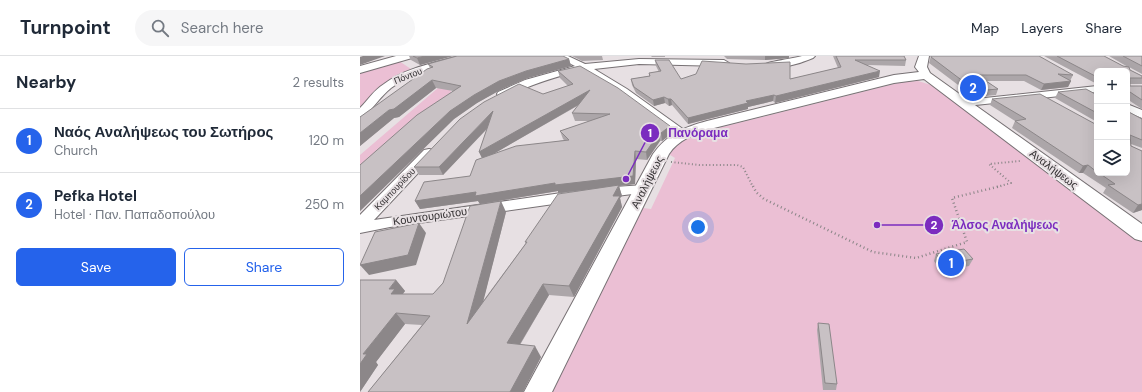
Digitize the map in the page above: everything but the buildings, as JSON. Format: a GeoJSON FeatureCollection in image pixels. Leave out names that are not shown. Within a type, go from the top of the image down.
{"type":"FeatureCollection","features":[{"type":"Feature","properties":{"kind":"street"},"geometry":{"type":"LineString","coordinates":[[360,70],[408,56]]}},
{"type":"Feature","properties":{"kind":"street","name":"Πόντου"},"geometry":{"type":"LineString","coordinates":[[360,115],[386,87],[394,81],[418,71],[469,56]]}},
{"type":"Feature","properties":{"kind":"street"},"geometry":{"type":"LineString","coordinates":[[560,56],[584,66],[628,95],[683,135]]}},
{"type":"Feature","properties":{"kind":"street"},"geometry":{"type":"LineString","coordinates":[[761,64],[792,63],[810,56]]}},
{"type":"Feature","properties":{"kind":"street"},"geometry":{"type":"LineString","coordinates":[[924,56],[921,67],[926,75]]}},
{"type":"Feature","properties":{"kind":"street"},"geometry":{"type":"LineString","coordinates":[[495,98],[533,82],[584,66],[653,61],[735,63]]}},
{"type":"Feature","properties":{"kind":"street","name":"Αναλήψεως"},"geometry":{"type":"LineString","coordinates":[[538,392],[666,147],[683,135],[697,128],[734,118],[894,79],[926,75],[1142,234]]}},
{"type":"Feature","properties":{"kind":"street"},"geometry":{"type":"LineString","coordinates":[[1079,82],[1094,88]]}},
{"type":"Feature","properties":{"kind":"street"},"geometry":{"type":"LineString","coordinates":[[966,103],[1037,94],[1094,89]]}},
{"type":"Feature","properties":{"kind":"street"},"geometry":{"type":"LineString","coordinates":[[1037,94],[1057,106]]}},
{"type":"Feature","properties":{"kind":"street"},"geometry":{"type":"LineString","coordinates":[[1130,109],[1142,115]]}},
{"type":"Feature","properties":{"kind":"street","name":"Καμπουρίδου"},"geometry":{"type":"LineString","coordinates":[[360,225],[436,145]]}},
{"type":"Feature","properties":{"kind":"street","name":"Κουντουριώτου"},"geometry":{"type":"LineString","coordinates":[[360,228],[390,222],[614,191],[644,189]]}},
{"type":"Feature","properties":{"kind":"path"},"geometry":{"type":"LineString","coordinates":[[658,161],[699,165],[737,165],[743,167],[756,192],[764,199],[873,252],[916,258],[967,242],[952,198],[1011,183],[989,164],[1041,159]]}},
{"type":"Feature","properties":{"kind":"shaded area"},"geometry":{"type":"Polygon","coordinates":[[[399,61],[414,71],[360,110],[360,73],[399,61]]]}},
{"type":"Feature","properties":{"kind":"shaded area"},"geometry":{"type":"Polygon","coordinates":[[[472,71],[450,90],[455,98],[360,175],[360,155],[438,88],[472,71]]]}},
{"type":"Feature","properties":{"kind":"shaded area"},"geometry":{"type":"Polygon","coordinates":[[[918,81],[931,85],[943,92],[1142,242],[1142,392],[552,392],[643,208],[651,209],[675,158],[667,153],[668,150],[693,135],[706,131],[902,82],[918,81]]]}},
{"type":"Feature","properties":{"kind":"place","name":"Pefka Hotel"},"geometry":{"type":"Point","coordinates":[973,88]}},
{"type":"Feature","properties":{"kind":"place","name":"Πανόραμα"},"geometry":{"type":"Point","coordinates":[626,179]}},
{"type":"Feature","properties":{"kind":"place","name":"Άλσος Αναλήψεως"},"geometry":{"type":"Point","coordinates":[877,225]}},
{"type":"Feature","properties":{"kind":"place","name":"Ναός Αναλήψεως του Σωτήρος"},"geometry":{"type":"Point","coordinates":[951,263]}}]}
